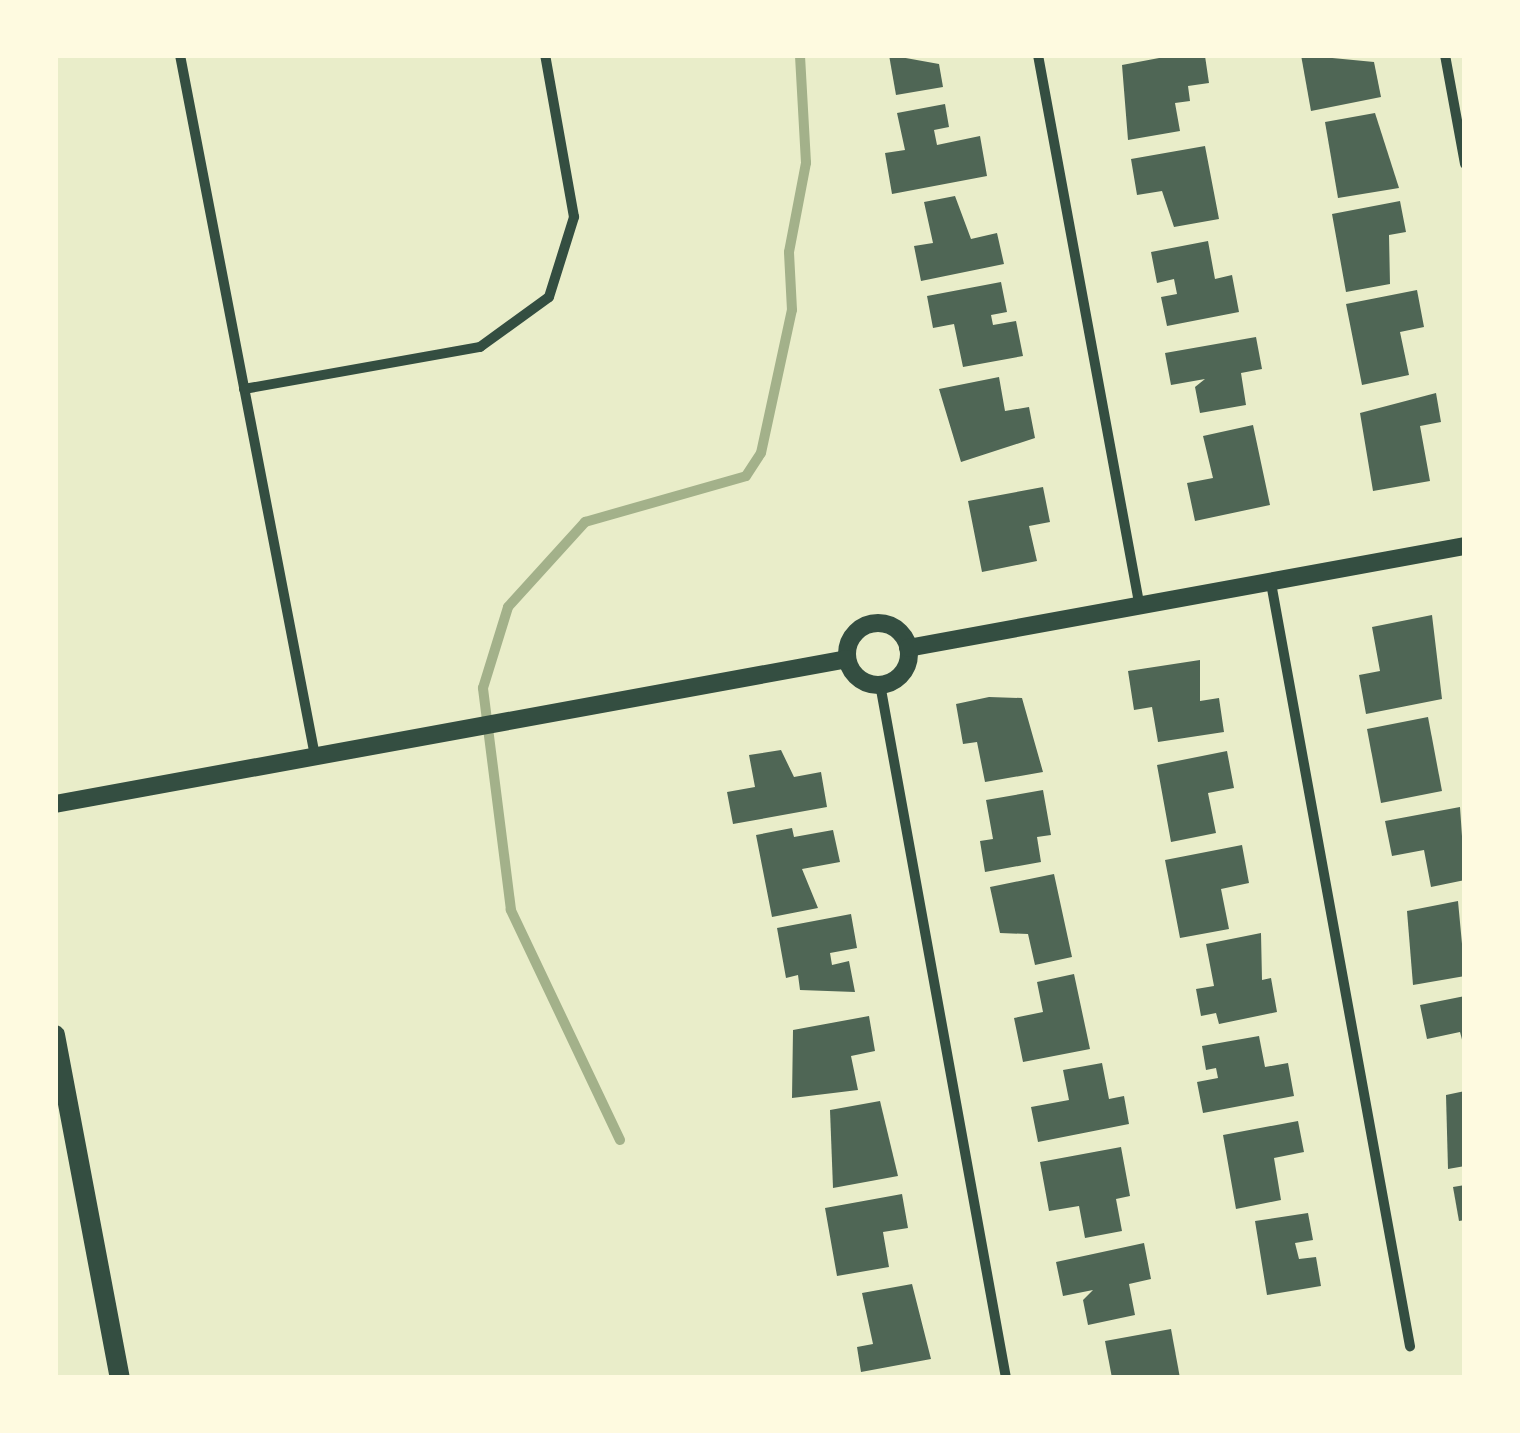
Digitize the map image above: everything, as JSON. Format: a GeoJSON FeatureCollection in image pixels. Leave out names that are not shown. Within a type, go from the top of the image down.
{"type":"FeatureCollection","features":[{"type":"Feature","properties":{"kind":"main road"},"geometry":{"type":"LineString","coordinates":[[56,1047],[120,1378]]}},
{"type":"Feature","properties":{"kind":"street"},"geometry":{"type":"LineString","coordinates":[[180,55],[315,756]]}},
{"type":"Feature","properties":{"kind":"street"},"geometry":{"type":"LineString","coordinates":[[244,388],[480,347],[549,296],[574,217],[545,55]]}},
{"type":"Feature","properties":{"kind":"street"},"geometry":{"type":"LineString","coordinates":[[1038,55],[1140,609]]}},
{"type":"Feature","properties":{"kind":"street"},"geometry":{"type":"LineString","coordinates":[[1445,55],[1465,164]]}},
{"type":"Feature","properties":{"kind":"street"},"geometry":{"type":"LineString","coordinates":[[908,648],[1140,609],[1465,546]]}},
{"type":"Feature","properties":{"kind":"street"},"geometry":{"type":"LineString","coordinates":[[1271,584],[1410,1346]]}},
{"type":"Feature","properties":{"kind":"street"},"geometry":{"type":"LineString","coordinates":[[874,623],[896,629],[908,648],[902,672],[880,684],[859,678],[847,659],[853,635],[874,623]]}},
{"type":"Feature","properties":{"kind":"street"},"geometry":{"type":"LineString","coordinates":[[55,804],[847,659]]}},
{"type":"Feature","properties":{"kind":"street"},"geometry":{"type":"LineString","coordinates":[[880,684],[1006,1378]]}},
{"type":"Feature","properties":{"kind":"building"},"geometry":{"type":"Polygon","coordinates":[[[889,55],[939,64],[943,87],[896,95],[889,55]]]}},
{"type":"Feature","properties":{"kind":"building"},"geometry":{"type":"Polygon","coordinates":[[[1175,55],[1205,56],[1209,83],[1188,86],[1190,101],[1175,103],[1180,131],[1128,140],[1122,65],[1175,55]]]}},
{"type":"Feature","properties":{"kind":"building"},"geometry":{"type":"Polygon","coordinates":[[[1301,55],[1374,62],[1381,97],[1311,111],[1301,55]]]}},
{"type":"Feature","properties":{"kind":"building"},"geometry":{"type":"Polygon","coordinates":[[[945,104],[949,127],[934,130],[937,145],[980,136],[987,176],[892,194],[885,153],[905,150],[897,113],[945,104]]]}},
{"type":"Feature","properties":{"kind":"building"},"geometry":{"type":"Polygon","coordinates":[[[1375,113],[1399,188],[1338,198],[1325,122],[1375,113]]]}},
{"type":"Feature","properties":{"kind":"building"},"geometry":{"type":"Polygon","coordinates":[[[1205,146],[1219,219],[1174,227],[1162,191],[1137,195],[1131,159],[1205,146]]]}},
{"type":"Feature","properties":{"kind":"building"},"geometry":{"type":"Polygon","coordinates":[[[955,196],[971,239],[997,233],[1004,264],[921,281],[914,246],[933,243],[924,202],[955,196]]]}},
{"type":"Feature","properties":{"kind":"building"},"geometry":{"type":"Polygon","coordinates":[[[1400,201],[1406,232],[1389,235],[1390,284],[1346,292],[1332,214],[1400,201]]]}},
{"type":"Feature","properties":{"kind":"building"},"geometry":{"type":"Polygon","coordinates":[[[1208,241],[1215,279],[1232,275],[1239,312],[1167,326],[1161,297],[1177,294],[1174,279],[1157,283],[1151,252],[1208,241]]]}},
{"type":"Feature","properties":{"kind":"building"},"geometry":{"type":"Polygon","coordinates":[[[1001,282],[1007,312],[991,315],[993,325],[1016,321],[1023,356],[963,367],[954,324],[933,328],[927,296],[1001,282]]]}},
{"type":"Feature","properties":{"kind":"building"},"geometry":{"type":"Polygon","coordinates":[[[1417,290],[1424,327],[1400,332],[1409,375],[1362,385],[1346,304],[1417,290]]]}},
{"type":"Feature","properties":{"kind":"building"},"geometry":{"type":"Polygon","coordinates":[[[1256,337],[1262,369],[1241,373],[1246,405],[1200,413],[1195,387],[1205,379],[1171,385],[1165,353],[1256,337]]]}},
{"type":"Feature","properties":{"kind":"building"},"geometry":{"type":"Polygon","coordinates":[[[999,377],[1005,411],[1029,407],[1035,438],[961,462],[939,389],[999,377]]]}},
{"type":"Feature","properties":{"kind":"building"},"geometry":{"type":"Polygon","coordinates":[[[1436,393],[1441,422],[1420,426],[1430,481],[1373,491],[1360,413],[1436,393]]]}},
{"type":"Feature","properties":{"kind":"building"},"geometry":{"type":"Polygon","coordinates":[[[1253,425],[1270,505],[1195,521],[1187,483],[1213,478],[1203,436],[1253,425]]]}},
{"type":"Feature","properties":{"kind":"building"},"geometry":{"type":"Polygon","coordinates":[[[1043,487],[1050,522],[1029,526],[1037,561],[982,572],[968,501],[1043,487]]]}},
{"type":"Feature","properties":{"kind":"building"},"geometry":{"type":"Polygon","coordinates":[[[1432,615],[1442,699],[1366,714],[1359,675],[1380,671],[1372,627],[1432,615]]]}},
{"type":"Feature","properties":{"kind":"building"},"geometry":{"type":"Polygon","coordinates":[[[1200,660],[1200,701],[1219,698],[1224,732],[1158,742],[1152,707],[1134,710],[1128,671],[1200,660]]]}},
{"type":"Feature","properties":{"kind":"building"},"geometry":{"type":"Polygon","coordinates":[[[989,697],[1022,698],[1043,772],[985,782],[977,742],[963,744],[956,704],[989,697]]]}},
{"type":"Feature","properties":{"kind":"building"},"geometry":{"type":"Polygon","coordinates":[[[1428,717],[1442,791],[1381,803],[1367,729],[1428,717]]]}},
{"type":"Feature","properties":{"kind":"building"},"geometry":{"type":"Polygon","coordinates":[[[781,750],[794,777],[821,772],[827,807],[733,824],[727,792],[755,787],[749,755],[781,750]]]}},
{"type":"Feature","properties":{"kind":"building"},"geometry":{"type":"Polygon","coordinates":[[[1227,751],[1234,788],[1208,793],[1216,833],[1171,842],[1157,765],[1227,751]]]}},
{"type":"Feature","properties":{"kind":"building"},"geometry":{"type":"Polygon","coordinates":[[[1043,790],[1051,835],[1037,837],[1041,862],[985,872],[980,841],[993,839],[986,800],[1043,790]]]}},
{"type":"Feature","properties":{"kind":"building"},"geometry":{"type":"Polygon","coordinates":[[[1460,807],[1465,880],[1431,887],[1424,850],[1392,856],[1385,821],[1460,807]]]}},
{"type":"Feature","properties":{"kind":"building"},"geometry":{"type":"Polygon","coordinates":[[[792,828],[794,837],[833,830],[840,862],[802,869],[818,908],[772,917],[756,835],[792,828]]]}},
{"type":"Feature","properties":{"kind":"building"},"geometry":{"type":"Polygon","coordinates":[[[1242,845],[1249,883],[1221,889],[1229,929],[1180,938],[1165,860],[1242,845]]]}},
{"type":"Feature","properties":{"kind":"building"},"geometry":{"type":"Polygon","coordinates":[[[1054,874],[1072,957],[1035,965],[1028,934],[1000,933],[990,887],[1054,874]]]}},
{"type":"Feature","properties":{"kind":"building"},"geometry":{"type":"Polygon","coordinates":[[[1458,901],[1465,976],[1413,985],[1407,911],[1458,901]]]}},
{"type":"Feature","properties":{"kind":"building"},"geometry":{"type":"Polygon","coordinates":[[[851,914],[857,948],[830,953],[832,965],[849,961],[855,992],[800,990],[798,975],[786,978],[777,928],[851,914]]]}},
{"type":"Feature","properties":{"kind":"building"},"geometry":{"type":"Polygon","coordinates":[[[1261,933],[1262,980],[1271,978],[1277,1012],[1219,1024],[1216,1013],[1201,1016],[1196,989],[1214,986],[1206,944],[1261,933]]]}},
{"type":"Feature","properties":{"kind":"building"},"geometry":{"type":"Polygon","coordinates":[[[1074,974],[1090,1049],[1023,1062],[1014,1018],[1043,1012],[1037,982],[1074,974]]]}},
{"type":"Feature","properties":{"kind":"building"},"geometry":{"type":"Polygon","coordinates":[[[1465,996],[1465,1051],[1460,1032],[1427,1039],[1420,1005],[1465,996]]]}},
{"type":"Feature","properties":{"kind":"building"},"geometry":{"type":"Polygon","coordinates":[[[869,1016],[875,1051],[851,1056],[858,1090],[792,1098],[793,1030],[869,1016]]]}},
{"type":"Feature","properties":{"kind":"building"},"geometry":{"type":"Polygon","coordinates":[[[1259,1036],[1265,1067],[1288,1063],[1294,1096],[1203,1113],[1197,1082],[1218,1078],[1216,1068],[1206,1070],[1202,1046],[1259,1036]]]}},
{"type":"Feature","properties":{"kind":"building"},"geometry":{"type":"Polygon","coordinates":[[[1102,1063],[1109,1099],[1124,1096],[1129,1124],[1038,1142],[1031,1107],[1069,1100],[1063,1070],[1102,1063]]]}},
{"type":"Feature","properties":{"kind":"building"},"geometry":{"type":"Polygon","coordinates":[[[1465,1091],[1465,1166],[1448,1169],[1446,1095],[1465,1091]]]}},
{"type":"Feature","properties":{"kind":"building"},"geometry":{"type":"Polygon","coordinates":[[[880,1101],[898,1176],[833,1188],[830,1110],[880,1101]]]}},
{"type":"Feature","properties":{"kind":"building"},"geometry":{"type":"Polygon","coordinates":[[[1298,1121],[1304,1152],[1274,1158],[1281,1200],[1236,1209],[1223,1135],[1298,1121]]]}},
{"type":"Feature","properties":{"kind":"building"},"geometry":{"type":"Polygon","coordinates":[[[1121,1147],[1130,1196],[1116,1199],[1122,1231],[1085,1238],[1079,1206],[1049,1211],[1040,1162],[1121,1147]]]}},
{"type":"Feature","properties":{"kind":"building"},"geometry":{"type":"Polygon","coordinates":[[[1465,1185],[1465,1220],[1459,1221],[1453,1187],[1465,1185]]]}},
{"type":"Feature","properties":{"kind":"building"},"geometry":{"type":"Polygon","coordinates":[[[902,1194],[908,1228],[883,1232],[889,1267],[837,1276],[825,1208],[902,1194]]]}},
{"type":"Feature","properties":{"kind":"building"},"geometry":{"type":"Polygon","coordinates":[[[1308,1213],[1313,1240],[1295,1243],[1299,1259],[1316,1257],[1321,1286],[1267,1295],[1255,1221],[1308,1213]]]}},
{"type":"Feature","properties":{"kind":"building"},"geometry":{"type":"Polygon","coordinates":[[[1144,1243],[1151,1279],[1129,1284],[1135,1315],[1088,1325],[1083,1300],[1093,1290],[1063,1296],[1056,1262],[1144,1243]]]}},
{"type":"Feature","properties":{"kind":"building"},"geometry":{"type":"Polygon","coordinates":[[[912,1284],[931,1359],[861,1372],[857,1347],[873,1344],[862,1293],[912,1284]]]}},
{"type":"Feature","properties":{"kind":"building"},"geometry":{"type":"Polygon","coordinates":[[[1171,1329],[1180,1378],[1112,1378],[1105,1341],[1171,1329]]]}},
{"type":"Feature","properties":{"kind":"waterway"},"geometry":{"type":"LineString","coordinates":[[620,1140],[511,910],[483,688],[508,607],[585,522],[746,476],[761,453],[792,310],[789,252],[806,163],[800,55]]}}]}
